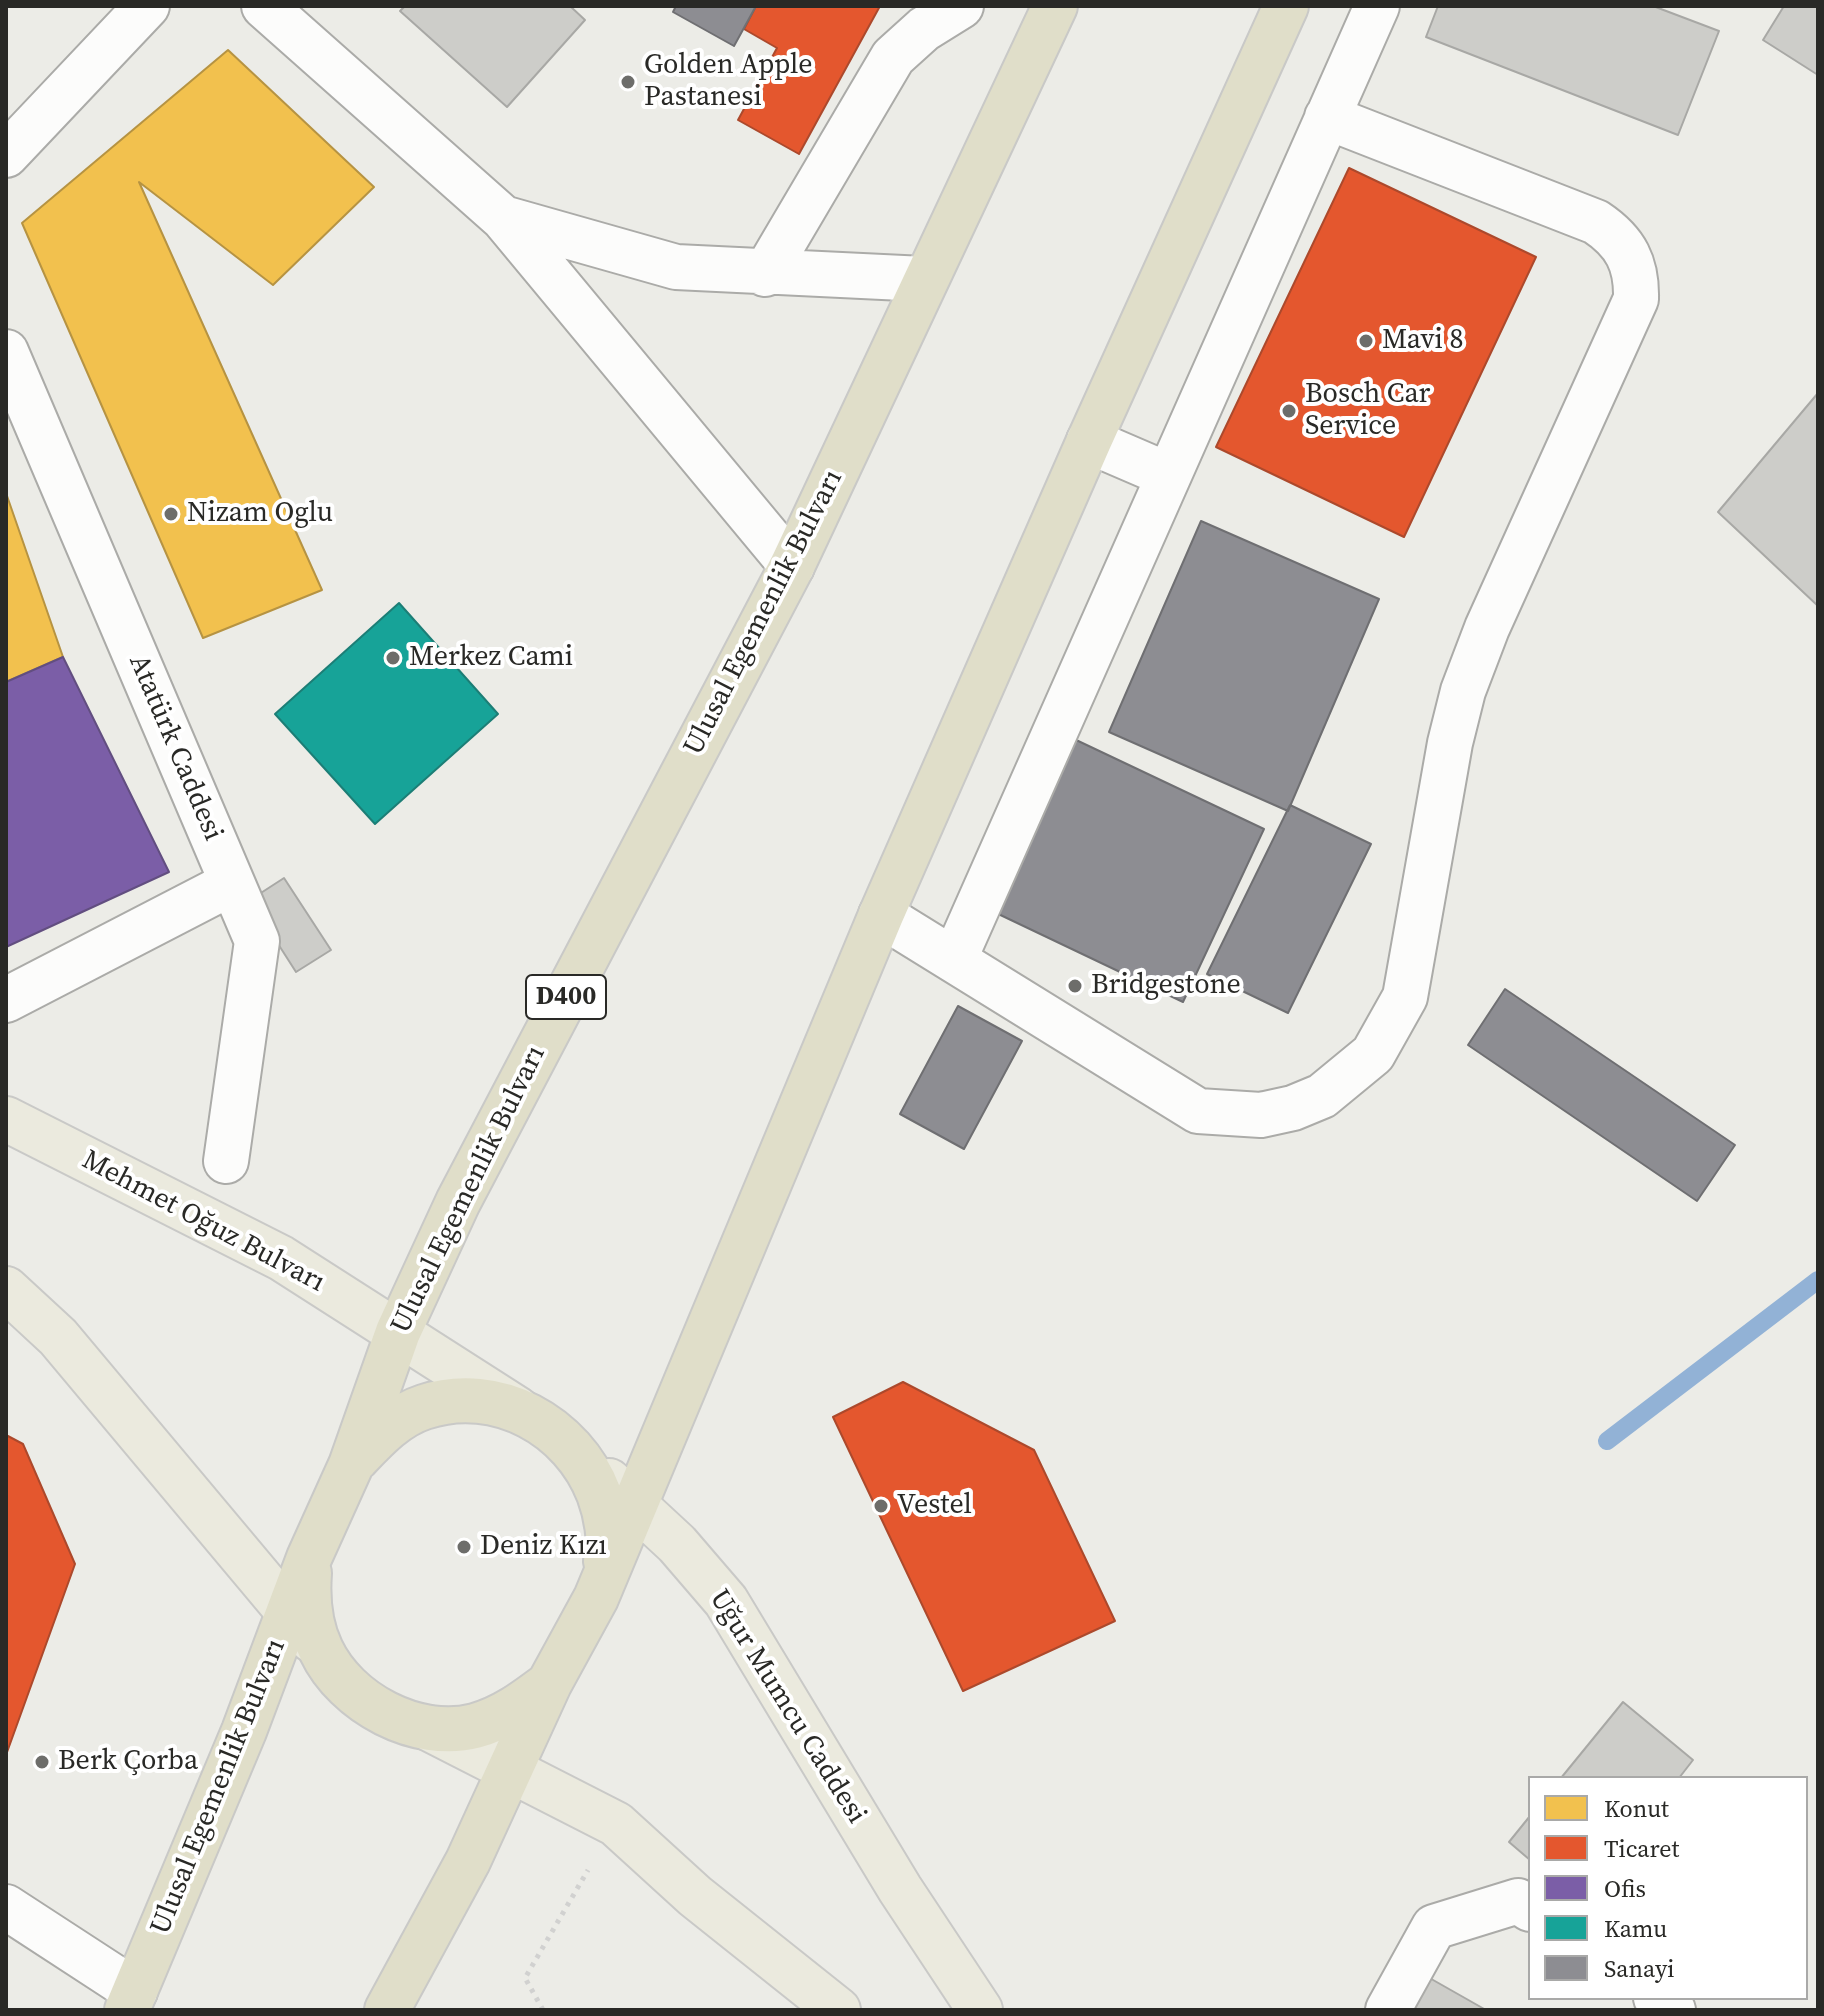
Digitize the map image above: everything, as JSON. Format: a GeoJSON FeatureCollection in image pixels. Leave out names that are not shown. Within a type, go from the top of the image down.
{"type":"FeatureCollection","features":[{"type":"Feature","properties":{"kind":"highway","name":"Ulusal Egemenlik Bulvarı"},"geometry":{"type":"LineString","coordinates":[[131,2000],[244,1731],[309,1558],[351,1465],[398,1332],[458,1202],[792,566],[924,279],[1055,6]]}},
{"type":"Feature","properties":{"kind":"highway"},"geometry":{"type":"LineString","coordinates":[[387,2010],[468,1861],[549,1684],[596,1598],[881,915],[1089,441],[1286,6]]}},
{"type":"Feature","properties":{"kind":"highway"},"geometry":{"type":"LineString","coordinates":[[351,1465],[383,1430],[424,1407],[471,1400],[517,1409],[559,1433],[589,1469],[605,1511],[608,1555],[596,1598]]}},
{"type":"Feature","properties":{"kind":"highway"},"geometry":{"type":"LineString","coordinates":[[309,1558],[307,1605],[322,1651],[349,1689],[386,1715],[428,1728],[472,1726],[514,1711],[549,1684]]}},
{"type":"Feature","properties":{"kind":"main road","name":"Mehmet Oğuz Bulvarı"},"geometry":{"type":"LineString","coordinates":[[6,1119],[281,1258],[517,1409]]}},
{"type":"Feature","properties":{"kind":"main road"},"geometry":{"type":"LineString","coordinates":[[6,1289],[58,1337],[322,1651]]}},
{"type":"Feature","properties":{"kind":"main road","name":"Uğur Mumcu Caddesi"},"geometry":{"type":"LineString","coordinates":[[559,1433],[677,1544],[726,1601],[900,1889],[980,2010]]}},
{"type":"Feature","properties":{"kind":"main road"},"geometry":{"type":"LineString","coordinates":[[428,1728],[616,1824],[695,1896],[838,2010]]}},
{"type":"Feature","properties":{"kind":"street"},"geometry":{"type":"LineString","coordinates":[[6,155],[147,6]]}},
{"type":"Feature","properties":{"kind":"street"},"geometry":{"type":"LineString","coordinates":[[264,6],[503,218],[792,566]]}},
{"type":"Feature","properties":{"kind":"street"},"geometry":{"type":"LineString","coordinates":[[765,274],[893,57],[924,29],[961,6]]}},
{"type":"Feature","properties":{"kind":"street"},"geometry":{"type":"LineString","coordinates":[[954,960],[1377,6]]}},
{"type":"Feature","properties":{"kind":"street"},"geometry":{"type":"LineString","coordinates":[[881,915],[1198,1111],[1230,1116],[1261,1115],[1293,1108],[1322,1096],[1373,1054],[1405,997],[1450,743],[1463,691],[1487,628],[1636,299],[1637,277],[1630,256],[1616,236],[1596,222],[1327,117]]}},
{"type":"Feature","properties":{"kind":"street"},"geometry":{"type":"LineString","coordinates":[[503,218],[676,267],[765,274],[924,279]]}},
{"type":"Feature","properties":{"kind":"street","name":"Atatürk Caddesi"},"geometry":{"type":"LineString","coordinates":[[6,352],[257,941],[226,1161]]}},
{"type":"Feature","properties":{"kind":"street"},"geometry":{"type":"LineString","coordinates":[[1089,441],[1168,475]]}},
{"type":"Feature","properties":{"kind":"street"},"geometry":{"type":"LineString","coordinates":[[6,1000],[232,883]]}},
{"type":"Feature","properties":{"kind":"street"},"geometry":{"type":"LineString","coordinates":[[1388,2010],[1434,1927],[1518,1901],[1528,1908]]}},
{"type":"Feature","properties":{"kind":"street"},"geometry":{"type":"LineString","coordinates":[[6,1907],[131,2000]]}},
{"type":"Feature","properties":{"kind":"path"},"geometry":{"type":"LineString","coordinates":[[543,2010],[525,1978],[589,1869]]}},
{"type":"Feature","properties":{"kind":"building: Konut"},"geometry":{"type":"Polygon","coordinates":[[[228,50],[374,187],[273,285],[139,182],[322,590],[203,638],[22,223],[228,50]]]}},
{"type":"Feature","properties":{"kind":"building: Konut"},"geometry":{"type":"Polygon","coordinates":[[[6,493],[63,657],[6,682],[6,493]]]}},
{"type":"Feature","properties":{"kind":"building: Ticaret"},"geometry":{"type":"Polygon","coordinates":[[[756,6],[880,6],[799,154],[738,120],[777,48],[744,29],[756,6]]]}},
{"type":"Feature","properties":{"kind":"building: Ticaret"},"geometry":{"type":"Polygon","coordinates":[[[1349,168],[1536,257],[1404,537],[1216,447],[1349,168]]]}},
{"type":"Feature","properties":{"kind":"building: Ticaret"},"geometry":{"type":"Polygon","coordinates":[[[903,1382],[1034,1450],[1115,1621],[963,1691],[833,1417],[903,1382]]]}},
{"type":"Feature","properties":{"kind":"building: Ticaret"},"geometry":{"type":"Polygon","coordinates":[[[6,1435],[23,1444],[75,1564],[6,1755],[6,1435]]]}},
{"type":"Feature","properties":{"kind":"building: Ofis"},"geometry":{"type":"Polygon","coordinates":[[[63,657],[169,872],[6,947],[6,682],[63,657]]]}},
{"type":"Feature","properties":{"kind":"building: Kamu","name":"Merkez Cami"},"geometry":{"type":"Polygon","coordinates":[[[399,603],[498,714],[375,824],[275,714],[399,603]]]}},
{"type":"Feature","properties":{"kind":"building: Sanayi"},"geometry":{"type":"Polygon","coordinates":[[[676,6],[756,6],[734,46],[673,12],[676,6]]]}},
{"type":"Feature","properties":{"kind":"building: Sanayi"},"geometry":{"type":"Polygon","coordinates":[[[1201,521],[1379,599],[1288,811],[1109,732],[1201,521]]]}},
{"type":"Feature","properties":{"kind":"building: Sanayi"},"geometry":{"type":"Polygon","coordinates":[[[1074,739],[1264,829],[1183,1002],[992,911],[1074,739]]]}},
{"type":"Feature","properties":{"kind":"building: Sanayi"},"geometry":{"type":"Polygon","coordinates":[[[1290,805],[1371,844],[1288,1013],[1207,974],[1290,805]]]}},
{"type":"Feature","properties":{"kind":"building: Sanayi"},"geometry":{"type":"Polygon","coordinates":[[[1505,989],[1735,1145],[1697,1201],[1468,1045],[1505,989]]]}},
{"type":"Feature","properties":{"kind":"building: Sanayi"},"geometry":{"type":"Polygon","coordinates":[[[958,1006],[1022,1041],[964,1149],[900,1114],[958,1006]]]}},
{"type":"Feature","properties":{"kind":"building: Diğer"},"geometry":{"type":"Polygon","coordinates":[[[405,6],[570,6],[585,20],[507,107],[400,11],[405,6]]]}},
{"type":"Feature","properties":{"kind":"building: Diğer"},"geometry":{"type":"Polygon","coordinates":[[[1438,6],[1653,6],[1719,31],[1678,135],[1426,37],[1438,6]]]}},
{"type":"Feature","properties":{"kind":"building: Diğer"},"geometry":{"type":"Polygon","coordinates":[[[1784,6],[1818,6],[1818,75],[1763,40],[1784,6]]]}},
{"type":"Feature","properties":{"kind":"building: Diğer"},"geometry":{"type":"Polygon","coordinates":[[[1818,393],[1818,606],[1718,512],[1818,393]]]}},
{"type":"Feature","properties":{"kind":"building: Diğer"},"geometry":{"type":"Polygon","coordinates":[[[284,878],[331,950],[296,972],[250,900],[284,878]]]}},
{"type":"Feature","properties":{"kind":"building: Diğer"},"geometry":{"type":"Polygon","coordinates":[[[1623,1702],[1693,1760],[1681,1776],[1563,1776],[1623,1702]]]}},
{"type":"Feature","properties":{"kind":"building: Diğer"},"geometry":{"type":"Polygon","coordinates":[[[1528,1818],[1528,1858],[1509,1842],[1528,1818]]]}},
{"type":"Feature","properties":{"kind":"building: Diğer"},"geometry":{"type":"Polygon","coordinates":[[[1419,1972],[1486,2010],[1398,2010],[1419,1972]]]}},
{"type":"Feature","properties":{"kind":"waterway"},"geometry":{"type":"LineString","coordinates":[[1607,1441],[1818,1280]]}},
{"type":"Feature","properties":{"kind":"place","name":"Golden Apple Pastanesi"},"geometry":{"type":"Point","coordinates":[628,82]}},
{"type":"Feature","properties":{"kind":"place","name":"Mavi 8"},"geometry":{"type":"Point","coordinates":[1366,341]}},
{"type":"Feature","properties":{"kind":"place","name":"Bosch Car Service"},"geometry":{"type":"Point","coordinates":[1289,411]}},
{"type":"Feature","properties":{"kind":"place","name":"Nizam Oglu"},"geometry":{"type":"Point","coordinates":[171,514]}},
{"type":"Feature","properties":{"kind":"place","name":"Merkez Cami"},"geometry":{"type":"Point","coordinates":[393,658]}},
{"type":"Feature","properties":{"kind":"place","name":"Bridgestone"},"geometry":{"type":"Point","coordinates":[1075,986]}},
{"type":"Feature","properties":{"kind":"place","name":"Vestel"},"geometry":{"type":"Point","coordinates":[881,1506]}},
{"type":"Feature","properties":{"kind":"place","name":"Deniz Kızı"},"geometry":{"type":"Point","coordinates":[464,1547]}},
{"type":"Feature","properties":{"kind":"place","name":"Berk Çorba"},"geometry":{"type":"Point","coordinates":[42,1762]}}]}
